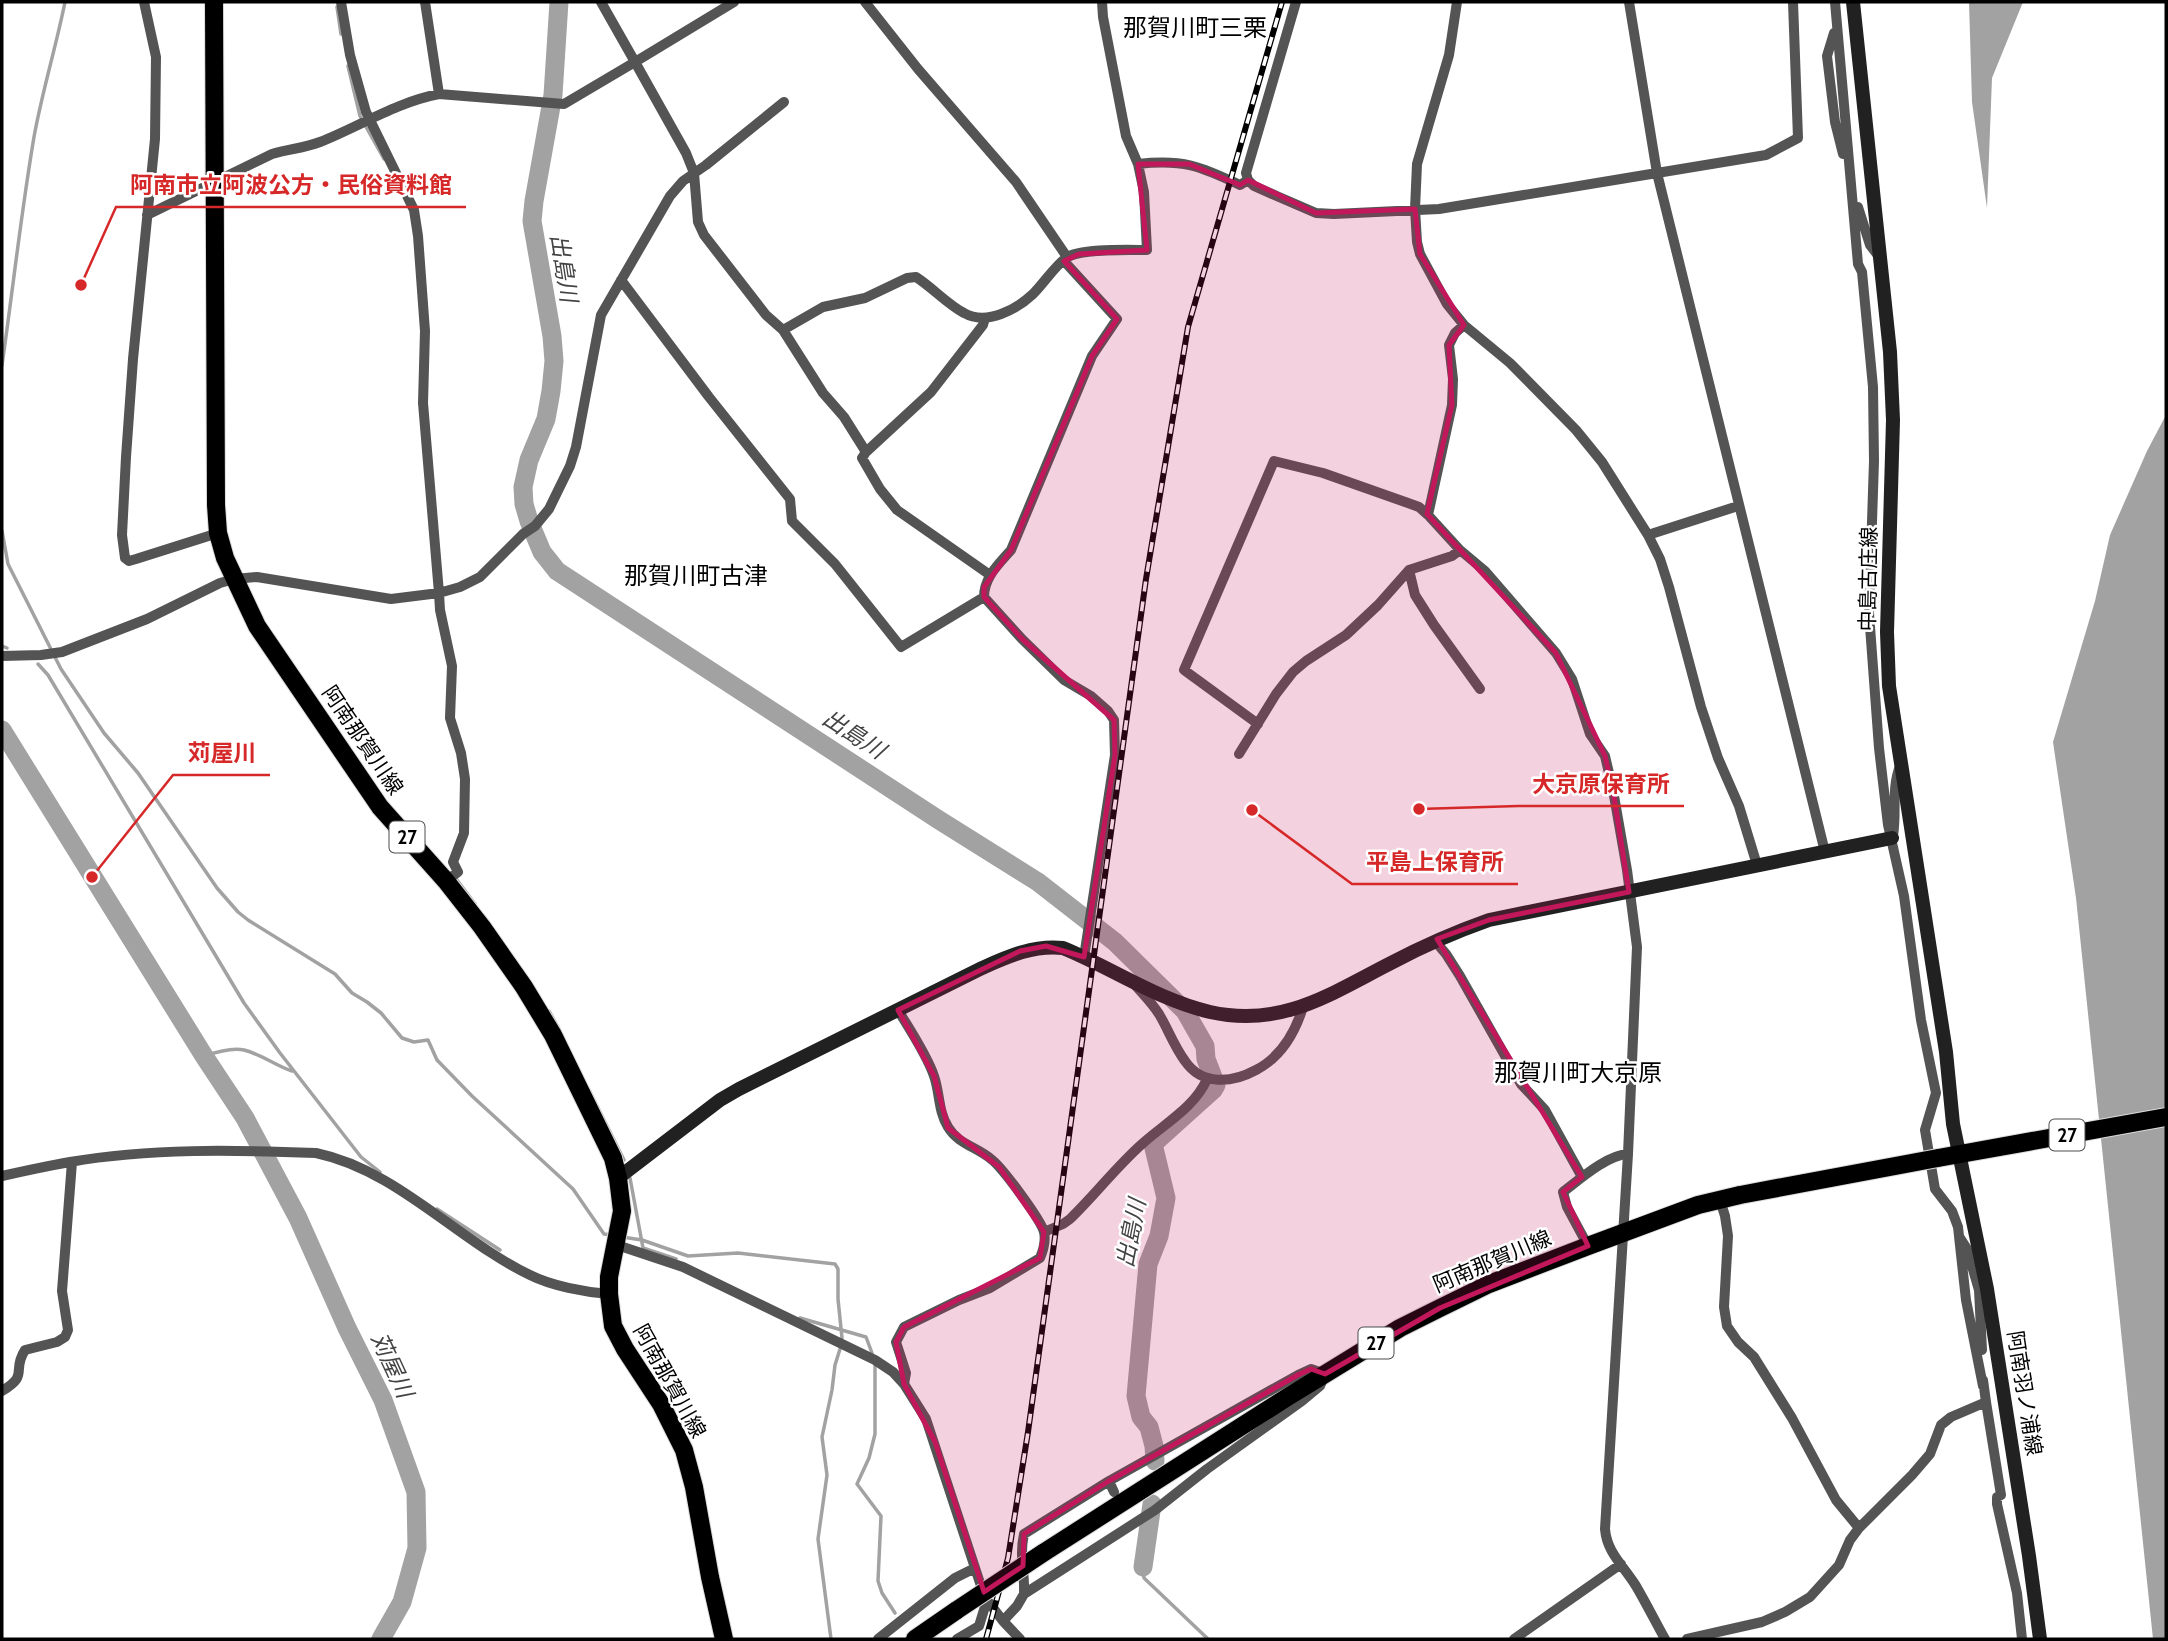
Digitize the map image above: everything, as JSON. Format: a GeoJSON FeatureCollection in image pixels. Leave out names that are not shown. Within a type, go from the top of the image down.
{"type":"FeatureCollection","features":[{"type":"Feature","properties":{"kind":"main road","name":"阿南那賀川線"},"geometry":{"type":"LineString","coordinates":[[214,2],[216,505],[218,533],[225,558],[257,626],[380,807],[451,878],[554,1035],[606,1141],[618,1178],[622,1211],[609,1277],[613,1326],[661,1405],[684,1450],[694,1487],[724,1639]]}},
{"type":"Feature","properties":{"kind":"main road","name":"中島古庄線"},"geometry":{"type":"LineString","coordinates":[[1853,2],[1891,352],[1893,420],[1887,632],[1889,687],[1945,1052],[1964,1154]]}},
{"type":"Feature","properties":{"kind":"main road"},"geometry":{"type":"LineString","coordinates":[[618,1178],[720,1100],[1020,951],[1046,946],[1063,948],[1155,993],[1208,1012],[1240,1017],[1264,1015],[1303,1007],[1435,941],[1489,919],[1892,838]]}},
{"type":"Feature","properties":{"kind":"main road","name":"阿南那賀川線"},"geometry":{"type":"LineString","coordinates":[[915,1639],[1043,1553],[1325,1374],[1400,1328],[1477,1290],[1698,1205],[2166,1117]]}},
{"type":"Feature","properties":{"kind":"main road","name":"阿南羽ノ浦線"},"geometry":{"type":"LineString","coordinates":[[1964,1154],[1983,1289],[2029,1556],[2040,1639]]}},
{"type":"Feature","properties":{"kind":"street"},"geometry":{"type":"LineString","coordinates":[[144,2],[156,57],[155,139],[135,333],[126,457],[122,536],[125,558],[128,561],[136,559],[218,533]]}},
{"type":"Feature","properties":{"kind":"street"},"geometry":{"type":"LineString","coordinates":[[341,2],[365,122],[414,209],[418,236],[425,331],[423,403],[436,593],[452,666],[450,718],[461,752],[465,779],[464,833],[453,862],[458,872],[451,878]]}},
{"type":"Feature","properties":{"kind":"street"},"geometry":{"type":"LineString","coordinates":[[425,2],[439,94]]}},
{"type":"Feature","properties":{"kind":"street"},"geometry":{"type":"LineString","coordinates":[[601,2],[686,153],[694,173],[698,222],[705,235],[766,315],[783,330],[823,393],[844,417],[866,452]]}},
{"type":"Feature","properties":{"kind":"street"},"geometry":{"type":"LineString","coordinates":[[147,215],[272,154],[288,148],[317,144],[406,103],[439,94],[564,104],[734,2]]}},
{"type":"Feature","properties":{"kind":"street"},"geometry":{"type":"LineString","coordinates":[[865,2],[918,69],[1016,182],[1065,259],[1118,319],[1092,356],[1011,550],[989,575],[984,587],[984,597],[1022,639],[1064,680],[1108,710],[1114,720],[1115,755],[1084,957]]}},
{"type":"Feature","properties":{"kind":"street"},"geometry":{"type":"LineString","coordinates":[[783,330],[823,307],[865,298],[907,278],[916,277],[965,314],[985,317],[1001,314],[1021,304],[1065,259],[1106,250],[1147,250],[1144,192],[1138,164],[1126,136],[1102,2]]}},
{"type":"Feature","properties":{"kind":"street"},"geometry":{"type":"LineString","coordinates":[[1296,2],[1245,173],[1254,186],[1316,214],[1439,209],[1766,155],[1798,138],[1793,2]]}},
{"type":"Feature","properties":{"kind":"street"},"geometry":{"type":"LineString","coordinates":[[1457,2],[1450,55],[1417,164],[1415,209],[1420,254],[1447,304],[1464,325],[1510,363],[1576,430],[1602,462],[1648,535],[1660,559],[1701,707],[1718,758],[1739,806],[1757,865]]}},
{"type":"Feature","properties":{"kind":"street"},"geometry":{"type":"LineString","coordinates":[[1629,2],[1657,173],[1825,852]]}},
{"type":"Feature","properties":{"kind":"street"},"geometry":{"type":"LineString","coordinates":[[1835,2],[1858,264],[1862,272],[1873,387],[1874,461],[1869,613],[1874,703],[1888,825],[1904,896],[1921,1020],[1936,1093],[1925,1130],[1935,1189],[1952,1211],[1958,1227],[1966,1300],[2001,1495],[1997,1497],[1997,1504],[2017,1592],[2022,1639]]}},
{"type":"Feature","properties":{"kind":"street"},"geometry":{"type":"LineString","coordinates":[[2,656],[62,652],[147,619],[220,583],[234,579],[257,577],[391,599],[436,593],[460,587],[480,577],[549,509],[576,447],[601,315],[670,196],[694,173],[784,102]]}},
{"type":"Feature","properties":{"kind":"street"},"geometry":{"type":"LineString","coordinates":[[1138,164],[1164,161],[1189,164],[1240,185],[1248,180]]}},
{"type":"Feature","properties":{"kind":"street"},"geometry":{"type":"LineString","coordinates":[[1852,187],[1870,245],[1880,258]]}},
{"type":"Feature","properties":{"kind":"street"},"geometry":{"type":"LineString","coordinates":[[621,280],[790,499],[792,521],[835,564],[901,647],[984,597]]}},
{"type":"Feature","properties":{"kind":"street"},"geometry":{"type":"LineString","coordinates":[[985,317],[983,326],[931,392],[862,457],[880,489],[897,510],[989,575]]}},
{"type":"Feature","properties":{"kind":"street"},"geometry":{"type":"LineString","coordinates":[[1428,515],[1451,405],[1449,345],[1455,332],[1464,325]]}},
{"type":"Feature","properties":{"kind":"street"},"geometry":{"type":"LineString","coordinates":[[1258,724],[1184,670],[1274,461],[1322,473],[1419,507],[1460,550],[1485,571],[1556,653],[1572,679],[1590,734],[1605,756],[1613,790],[1637,947],[1606,1543],[1640,1594],[1665,1639]]}},
{"type":"Feature","properties":{"kind":"street"},"geometry":{"type":"LineString","coordinates":[[1648,535],[1738,506]]}},
{"type":"Feature","properties":{"kind":"street"},"geometry":{"type":"LineString","coordinates":[[1239,754],[1293,672],[1346,635],[1378,605],[1403,574],[1452,556],[1460,550]]}},
{"type":"Feature","properties":{"kind":"street"},"geometry":{"type":"LineString","coordinates":[[1409,570],[1415,595],[1480,689]]}},
{"type":"Feature","properties":{"kind":"street"},"geometry":{"type":"LineString","coordinates":[[1892,838],[1895,822],[1895,779],[1900,766]]}},
{"type":"Feature","properties":{"kind":"street"},"geometry":{"type":"LineString","coordinates":[[1435,941],[1460,976],[1521,1084],[1545,1110],[1582,1177]]}},
{"type":"Feature","properties":{"kind":"street"},"geometry":{"type":"LineString","coordinates":[[1131,981],[1158,1013],[1186,1063],[1207,1079],[1241,1078],[1260,1068],[1288,1041],[1298,1025],[1303,1007]]}},
{"type":"Feature","properties":{"kind":"street"},"geometry":{"type":"LineString","coordinates":[[898,1010],[934,1076],[940,1110],[948,1128],[960,1141],[990,1157],[1044,1231],[1040,1258],[989,1288],[904,1327],[896,1342],[906,1373],[904,1384]]}},
{"type":"Feature","properties":{"kind":"street"},"geometry":{"type":"LineString","coordinates":[[1044,1231],[1070,1219],[1141,1145],[1177,1116],[1207,1079]]}},
{"type":"Feature","properties":{"kind":"street"},"geometry":{"type":"LineString","coordinates":[[2,1176],[72,1162],[186,1152],[316,1153],[363,1168],[491,1253],[532,1276],[586,1292],[609,1294]]}},
{"type":"Feature","properties":{"kind":"street"},"geometry":{"type":"LineString","coordinates":[[1588,1246],[1567,1207],[1563,1192],[1615,1156],[1628,1154]]}},
{"type":"Feature","properties":{"kind":"street"},"geometry":{"type":"LineString","coordinates":[[2,1391],[19,1377],[19,1359],[25,1350],[57,1342],[65,1337],[68,1330],[62,1291],[72,1162]]}},
{"type":"Feature","properties":{"kind":"street"},"geometry":{"type":"LineString","coordinates":[[1720,1200],[1728,1236],[1724,1307],[1727,1326],[1738,1342],[1754,1357],[1792,1418],[1836,1500],[1858,1528]]}},
{"type":"Feature","properties":{"kind":"street"},"geometry":{"type":"LineString","coordinates":[[1959,1236],[1983,1289],[1983,1386]]}},
{"type":"Feature","properties":{"kind":"street"},"geometry":{"type":"LineString","coordinates":[[617,1245],[683,1267],[893,1371],[926,1419],[987,1600],[1020,1639]]}},
{"type":"Feature","properties":{"kind":"street"},"geometry":{"type":"LineString","coordinates":[[1003,1621],[1024,1594],[1129,1519],[1151,1513],[1302,1401],[1320,1386],[1325,1374],[1311,1369],[1298,1375],[1154,1456],[1111,1487],[1024,1534],[1021,1551],[1024,1594]]}},
{"type":"Feature","properties":{"kind":"street"},"geometry":{"type":"LineString","coordinates":[[1687,1639],[1762,1622],[1810,1597],[1839,1565],[1858,1528],[1930,1454],[1941,1425],[1951,1417],[1986,1402]]}},
{"type":"Feature","properties":{"kind":"street"},"geometry":{"type":"LineString","coordinates":[[1514,1639],[1621,1564]]}},
{"type":"Feature","properties":{"kind":"street"},"geometry":{"type":"LineString","coordinates":[[878,1639],[956,1578],[975,1568]]}},
{"type":"Feature","properties":{"kind":"street"},"geometry":{"type":"LineString","coordinates":[[957,1639],[979,1626],[987,1600]]}},
{"type":"Feature","properties":{"kind":"highlighted area"},"geometry":{"type":"Polygon","coordinates":[[[1138,164],[1189,164],[1240,185],[1248,180],[1316,213],[1415,209],[1420,254],[1464,325],[1449,345],[1452,405],[1427,514],[1556,653],[1605,756],[1613,790],[1629,892],[1489,920],[1437,939],[1582,1177],[1563,1192],[1588,1246],[1440,1308],[1325,1374],[1311,1369],[1298,1375],[1109,1481],[1024,1534],[1023,1566],[984,1592],[935,1442],[904,1384],[896,1342],[904,1327],[1040,1258],[1044,1232],[999,1167],[948,1128],[934,1076],[898,1010],[1020,951],[1046,946],[1084,957],[1115,755],[1114,720],[1022,639],[984,597],[984,587],[1011,550],[1092,356],[1117,319],[1064,261],[1079,254],[1147,250],[1138,164]]]}},
{"type":"Feature","properties":{"kind":"shaded area"},"geometry":{"type":"Polygon","coordinates":[[[1969,2],[2023,2],[1992,78],[1987,208],[1972,102],[1969,2]]]}},
{"type":"Feature","properties":{"kind":"shaded area"},"geometry":{"type":"Polygon","coordinates":[[[2166,415],[2166,1639],[2153,1639],[2076,898],[2053,742],[2095,601],[2110,535],[2166,415]]]}},
{"type":"Feature","properties":{"kind":"waterway"},"geometry":{"type":"LineString","coordinates":[[2,365],[34,137],[65,2]]}},
{"type":"Feature","properties":{"kind":"waterway","name":"出島川"},"geometry":{"type":"LineString","coordinates":[[559,2],[553,95],[532,221],[554,361],[546,419],[529,460],[523,487],[529,521],[542,552],[557,571],[1038,882],[1115,942],[1185,1011],[1205,1046],[1206,1059],[1216,1085],[1153,1144],[1166,1198],[1159,1236],[1148,1264],[1136,1396],[1141,1417],[1149,1427],[1155,1461]]}},
{"type":"Feature","properties":{"kind":"waterway"},"geometry":{"type":"LineString","coordinates":[[337,7],[341,34]]}},
{"type":"Feature","properties":{"kind":"waterway"},"geometry":{"type":"LineString","coordinates":[[348,66],[360,116],[384,159]]}},
{"type":"Feature","properties":{"kind":"waterway"},"geometry":{"type":"LineString","coordinates":[[2,531],[8,564],[61,669],[104,733],[138,773],[217,888],[248,920],[335,974],[352,993],[381,1013],[402,1038],[414,1042],[428,1040],[437,1060],[573,1189],[604,1234],[611,1235]]}},
{"type":"Feature","properties":{"kind":"waterway"},"geometry":{"type":"LineString","coordinates":[[2,646],[7,648]]}},
{"type":"Feature","properties":{"kind":"waterway"},"geometry":{"type":"LineString","coordinates":[[38,664],[48,675],[244,1003],[361,1157],[380,1172]]}},
{"type":"Feature","properties":{"kind":"waterway","name":"苅屋川"},"geometry":{"type":"LineString","coordinates":[[2,730],[245,1118],[298,1218],[347,1328],[383,1400],[416,1492],[417,1548],[402,1602],[381,1639]]}},
{"type":"Feature","properties":{"kind":"waterway"},"geometry":{"type":"LineString","coordinates":[[454,876],[475,904]]}},
{"type":"Feature","properties":{"kind":"waterway"},"geometry":{"type":"LineString","coordinates":[[549,1011],[559,1029]]}},
{"type":"Feature","properties":{"kind":"waterway"},"geometry":{"type":"LineString","coordinates":[[204,1056],[239,1049],[292,1071]]}},
{"type":"Feature","properties":{"kind":"waterway"},"geometry":{"type":"LineString","coordinates":[[589,1090],[624,1160]]}},
{"type":"Feature","properties":{"kind":"waterway"},"geometry":{"type":"LineString","coordinates":[[630,1178],[643,1248],[676,1259]]}},
{"type":"Feature","properties":{"kind":"waterway"},"geometry":{"type":"LineString","coordinates":[[437,1209],[500,1250]]}},
{"type":"Feature","properties":{"kind":"waterway"},"geometry":{"type":"LineString","coordinates":[[622,1237],[642,1240],[688,1256],[738,1253],[835,1264],[838,1269],[842,1338]]}},
{"type":"Feature","properties":{"kind":"waterway"},"geometry":{"type":"LineString","coordinates":[[800,1318],[866,1337],[872,1353]]}},
{"type":"Feature","properties":{"kind":"waterway"},"geometry":{"type":"LineString","coordinates":[[831,1639],[818,1539],[827,1475],[822,1437],[840,1349]]}},
{"type":"Feature","properties":{"kind":"waterway"},"geometry":{"type":"LineString","coordinates":[[875,1366],[875,1434],[869,1458],[857,1484],[881,1516],[878,1581],[895,1613]]}},
{"type":"Feature","properties":{"kind":"waterway","name":"出島川"},"geometry":{"type":"LineString","coordinates":[[1143,1567],[1152,1504]]}},
{"type":"Feature","properties":{"kind":"waterway"},"geometry":{"type":"LineString","coordinates":[[1143,1567],[1144,1578],[1208,1639]]}},
{"type":"Feature","properties":{"kind":"railway"},"geometry":{"type":"LineString","coordinates":[[986,1639],[1008,1558],[1028,1432],[1146,579],[1188,327],[1282,2]]}},
{"type":"Feature","properties":{"kind":"place","name":"阿南市立阿波公方・民俗資料館"},"geometry":{"type":"Point","coordinates":[81,285]}},
{"type":"Feature","properties":{"kind":"place","name":"大京原保育所"},"geometry":{"type":"Point","coordinates":[1419,809]}},
{"type":"Feature","properties":{"kind":"place","name":"平島上保育所"},"geometry":{"type":"Point","coordinates":[1252,810]}},
{"type":"Feature","properties":{"kind":"place","name":"苅屋川"},"geometry":{"type":"Point","coordinates":[92,877]}},
{"type":"Feature","properties":{"kind":"district","name":"那賀川町三栗"},"geometry":{"type":"Point","coordinates":[1195,27]}},
{"type":"Feature","properties":{"kind":"district","name":"那賀川町古津"},"geometry":{"type":"Point","coordinates":[696,575]}},
{"type":"Feature","properties":{"kind":"district","name":"那賀川町大京原"},"geometry":{"type":"Point","coordinates":[1578,1072]}}]}
